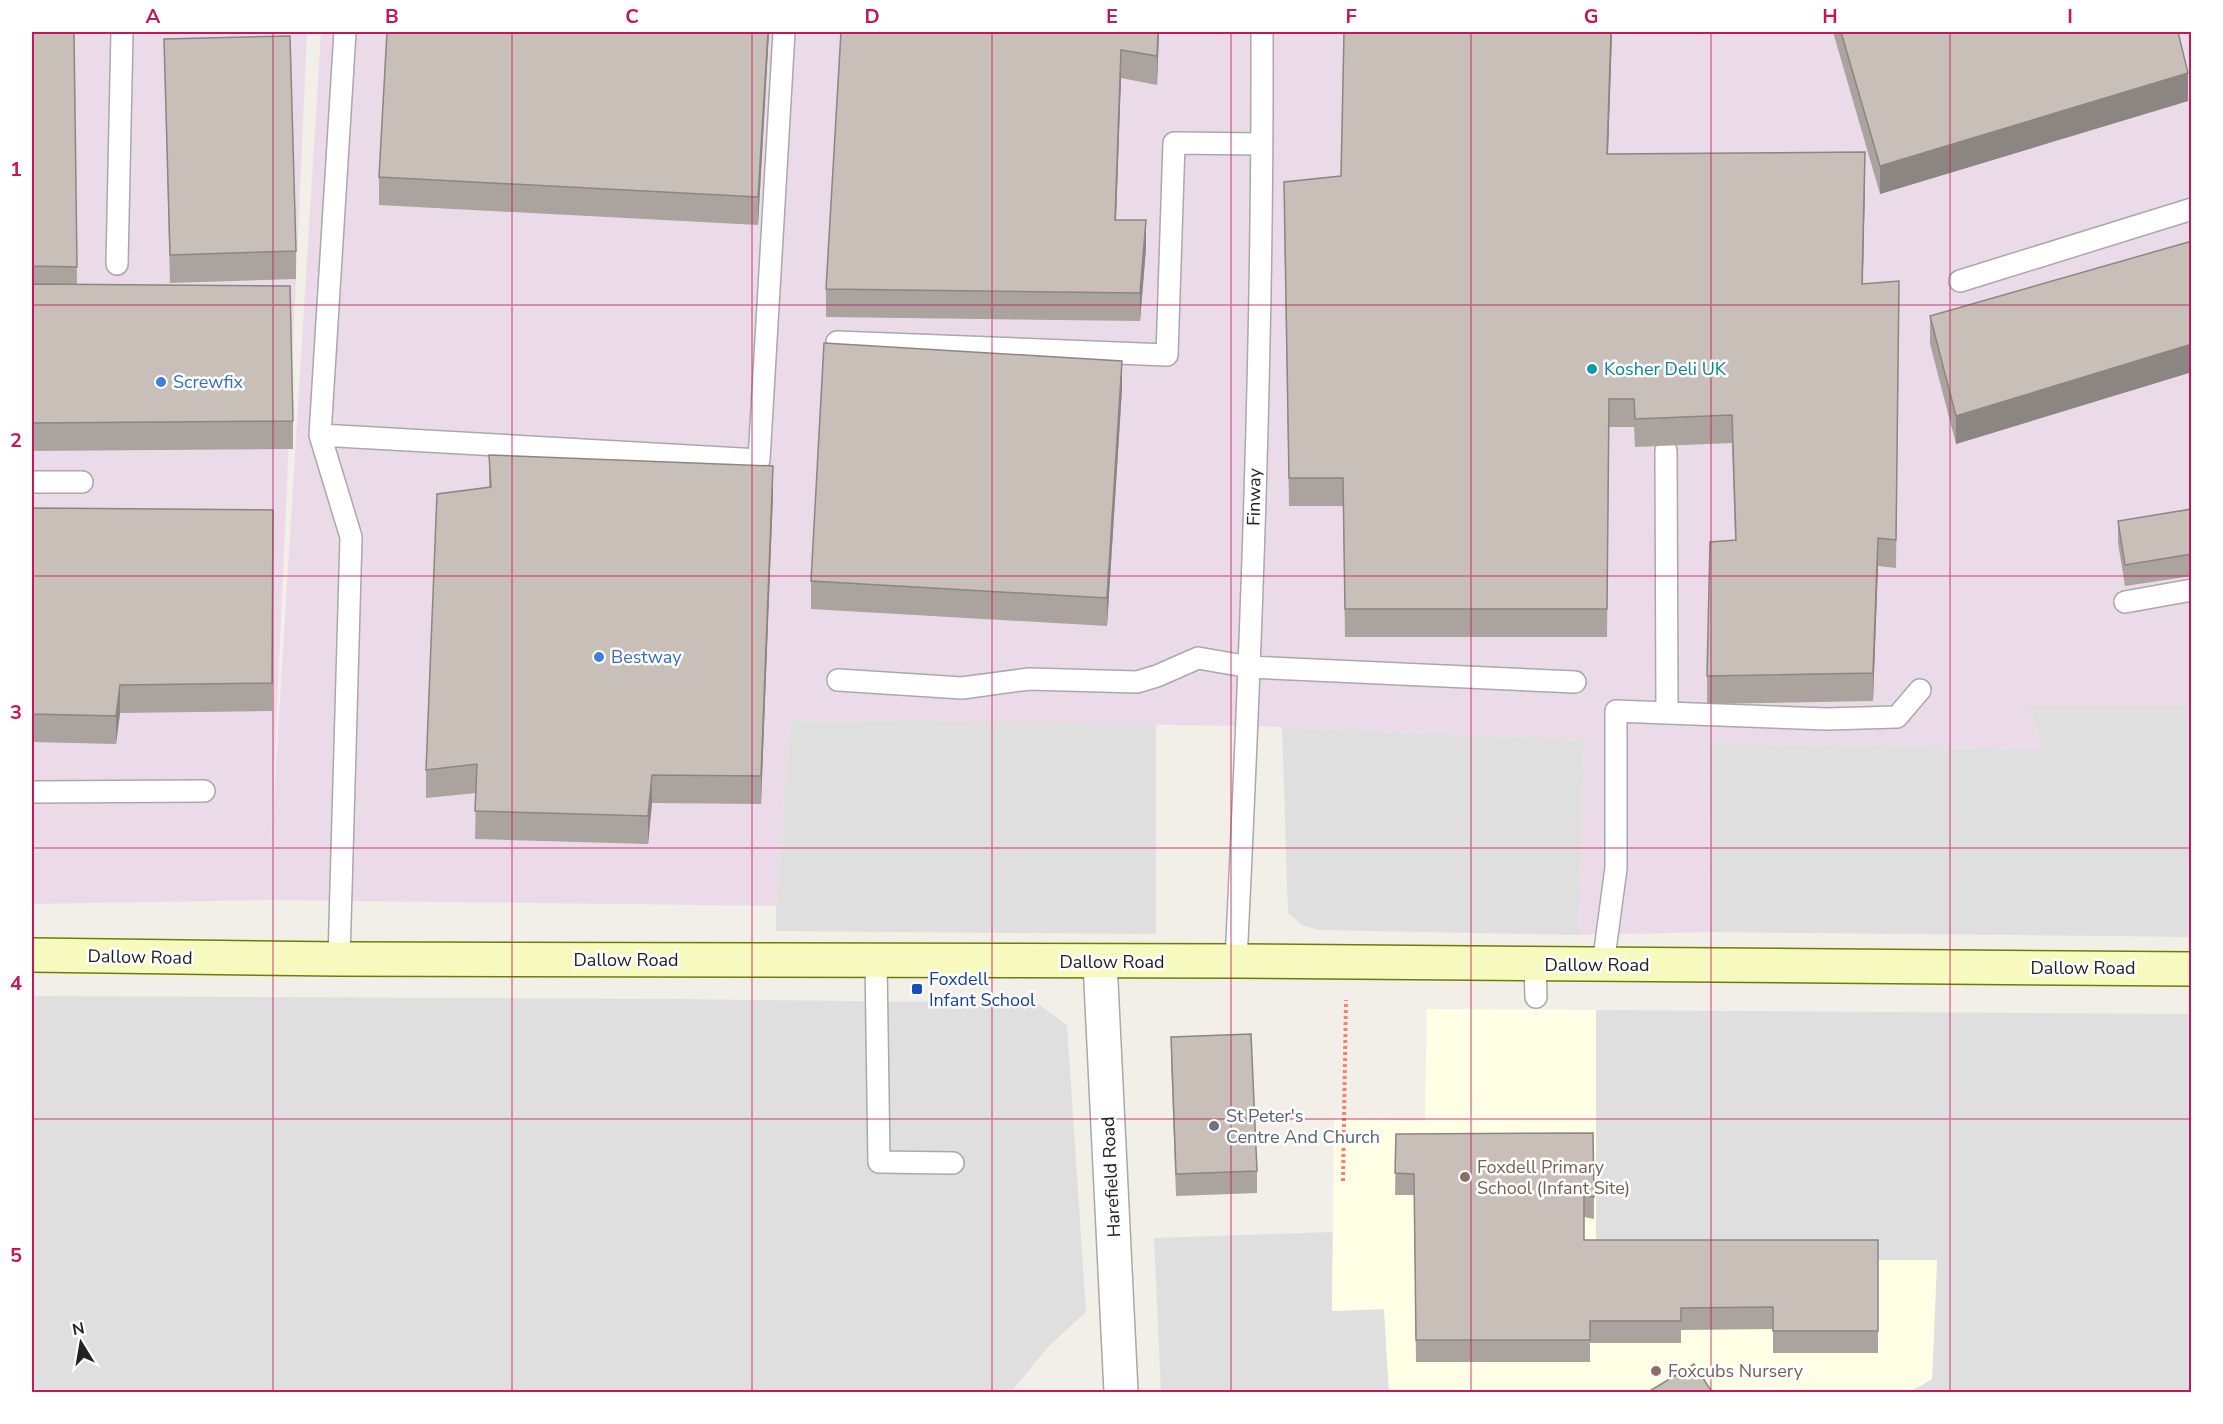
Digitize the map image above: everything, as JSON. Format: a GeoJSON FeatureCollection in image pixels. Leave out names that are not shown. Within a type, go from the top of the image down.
{"type":"FeatureCollection","features":[{"type":"Feature","properties":{"kind":"street","name":"Dallow Road"},"geometry":{"type":"LineString","coordinates":[[32,955],[339,959],[1236,961],[2192,969]]}},
{"type":"Feature","properties":{"kind":"street","name":"Harefield Road"},"geometry":{"type":"LineString","coordinates":[[1100,962],[1121,1392]]}},
{"type":"Feature","properties":{"kind":"lane"},"geometry":{"type":"LineString","coordinates":[[117,264],[122,32]]}},
{"type":"Feature","properties":{"kind":"lane"},"geometry":{"type":"LineString","coordinates":[[339,959],[351,537],[320,435],[345,32]]}},
{"type":"Feature","properties":{"kind":"lane"},"geometry":{"type":"LineString","coordinates":[[320,435],[759,460],[784,32]]}},
{"type":"Feature","properties":{"kind":"lane","name":"Finway"},"geometry":{"type":"LineString","coordinates":[[1236,961],[1250,667],[1262,144],[1262,32]]}},
{"type":"Feature","properties":{"kind":"lane"},"geometry":{"type":"LineString","coordinates":[[837,342],[1167,355],[1174,143],[1262,144]]}},
{"type":"Feature","properties":{"kind":"lane"},"geometry":{"type":"LineString","coordinates":[[1960,281],[2192,208]]}},
{"type":"Feature","properties":{"kind":"lane"},"geometry":{"type":"LineString","coordinates":[[1666,451],[1667,713]]}},
{"type":"Feature","properties":{"kind":"lane"},"geometry":{"type":"LineString","coordinates":[[32,482],[82,482]]}},
{"type":"Feature","properties":{"kind":"lane"},"geometry":{"type":"LineString","coordinates":[[2125,602],[2192,590]]}},
{"type":"Feature","properties":{"kind":"lane"},"geometry":{"type":"LineString","coordinates":[[838,680],[962,688],[1029,679],[1137,682],[1198,658],[1250,667],[1575,682]]}},
{"type":"Feature","properties":{"kind":"lane"},"geometry":{"type":"LineString","coordinates":[[1603,965],[1616,868],[1616,711],[1827,720],[1896,717],[1920,690]]}},
{"type":"Feature","properties":{"kind":"lane"},"geometry":{"type":"LineString","coordinates":[[32,792],[204,791]]}},
{"type":"Feature","properties":{"kind":"lane"},"geometry":{"type":"LineString","coordinates":[[876,961],[879,1162],[953,1163]]}},
{"type":"Feature","properties":{"kind":"lane"},"geometry":{"type":"LineString","coordinates":[[1534,964],[1536,997]]}},
{"type":"Feature","properties":{"kind":"path"},"geometry":{"type":"LineString","coordinates":[[1343,1181],[1345,963]]}},
{"type":"Feature","properties":{"kind":"shaded area"},"geometry":{"type":"Polygon","coordinates":[[[32,32],[307,32],[271,845],[321,32],[2191,32],[2191,706],[2029,706],[2042,749],[1708,743],[1711,932],[1579,935],[1584,740],[1259,726],[790,720],[776,906],[268,900],[32,904],[32,32]]]}},
{"type":"Feature","properties":{"kind":"shaded area"},"geometry":{"type":"Polygon","coordinates":[[[2029,706],[2191,706],[2191,937],[1711,932],[1708,743],[2042,749],[2029,706]]]}},
{"type":"Feature","properties":{"kind":"shaded area"},"geometry":{"type":"Polygon","coordinates":[[[790,720],[1156,724],[1156,934],[776,931],[790,720]]]}},
{"type":"Feature","properties":{"kind":"shaded area"},"geometry":{"type":"Polygon","coordinates":[[[1282,727],[1584,740],[1579,935],[1318,930],[1302,925],[1288,913],[1282,727]]]}},
{"type":"Feature","properties":{"kind":"shaded area"},"geometry":{"type":"Polygon","coordinates":[[[32,996],[1037,1003],[1067,1025],[1086,1312],[1048,1347],[1011,1392],[32,1392],[32,996]]]}},
{"type":"Feature","properties":{"kind":"shaded area","name":"Foxdell Primary School (Infant Site)"},"geometry":{"type":"Polygon","coordinates":[[[1427,1009],[1596,1010],[1596,1260],[1937,1260],[1932,1379],[1910,1392],[1389,1392],[1384,1309],[1332,1311],[1334,1118],[1425,1121],[1427,1009]]]}},
{"type":"Feature","properties":{"kind":"shaded area"},"geometry":{"type":"Polygon","coordinates":[[[1596,1010],[2191,1014],[2191,1392],[1910,1392],[1932,1379],[1937,1260],[1596,1260],[1596,1010]]]}},
{"type":"Feature","properties":{"kind":"shaded area"},"geometry":{"type":"Polygon","coordinates":[[[1333,1232],[1332,1311],[1384,1309],[1389,1392],[1161,1392],[1154,1238],[1333,1232]]]}},
{"type":"Feature","properties":{"kind":"building"},"geometry":{"type":"Polygon","coordinates":[[[32,32],[74,32],[77,267],[32,266],[32,32]]]}},
{"type":"Feature","properties":{"kind":"building"},"geometry":{"type":"Polygon","coordinates":[[[387,32],[768,32],[758,197],[379,177],[387,32]]]}},
{"type":"Feature","properties":{"kind":"building"},"geometry":{"type":"Polygon","coordinates":[[[841,32],[1158,32],[1157,56],[1121,50],[1115,220],[1146,220],[1140,293],[826,289],[841,32]]]}},
{"type":"Feature","properties":{"kind":"building","name":"Kosher Deli UK"},"geometry":{"type":"Polygon","coordinates":[[[1344,32],[1611,32],[1607,154],[1865,152],[1862,284],[1899,281],[1896,540],[1878,538],[1873,673],[1707,676],[1710,542],[1736,540],[1732,415],[1635,419],[1634,399],[1609,399],[1607,609],[1345,609],[1343,478],[1289,478],[1284,182],[1341,176],[1344,32]]]}},
{"type":"Feature","properties":{"kind":"building"},"geometry":{"type":"Polygon","coordinates":[[[1841,32],[2178,32],[2188,73],[1880,166],[1841,32]]]}},
{"type":"Feature","properties":{"kind":"building"},"geometry":{"type":"Polygon","coordinates":[[[290,36],[296,251],[170,255],[164,39],[290,36]]]}},
{"type":"Feature","properties":{"kind":"building"},"geometry":{"type":"Polygon","coordinates":[[[2192,241],[2192,344],[1956,416],[1930,316],[2192,241]]]}},
{"type":"Feature","properties":{"kind":"building","name":"Screwfix"},"geometry":{"type":"Polygon","coordinates":[[[32,284],[290,286],[293,421],[32,423],[32,284]]]}},
{"type":"Feature","properties":{"kind":"building"},"geometry":{"type":"Polygon","coordinates":[[[824,343],[1122,361],[1107,598],[811,581],[824,343]]]}},
{"type":"Feature","properties":{"kind":"building","name":"Bestway"},"geometry":{"type":"Polygon","coordinates":[[[489,455],[773,466],[761,776],[652,775],[648,816],[475,811],[477,764],[426,770],[437,494],[491,487],[489,455]]]}},
{"type":"Feature","properties":{"kind":"building"},"geometry":{"type":"Polygon","coordinates":[[[32,508],[273,510],[272,683],[120,685],[116,716],[32,714],[32,508]]]}},
{"type":"Feature","properties":{"kind":"building"},"geometry":{"type":"Polygon","coordinates":[[[2192,509],[2192,554],[2125,565],[2118,521],[2192,509]]]}},
{"type":"Feature","properties":{"kind":"building","name":"St Peter's Centre And Church"},"geometry":{"type":"Polygon","coordinates":[[[1251,1034],[1257,1171],[1176,1174],[1171,1037],[1251,1034]]]}},
{"type":"Feature","properties":{"kind":"building"},"geometry":{"type":"Polygon","coordinates":[[[1593,1133],[1594,1197],[1584,1195],[1584,1240],[1878,1240],[1878,1331],[1773,1331],[1773,1307],[1681,1308],[1681,1321],[1590,1321],[1590,1340],[1416,1340],[1414,1174],[1395,1173],[1396,1134],[1593,1133]]]}},
{"type":"Feature","properties":{"kind":"building"},"geometry":{"type":"Polygon","coordinates":[[[1694,1364],[1712,1392],[1648,1392],[1694,1364]]]}},
{"type":"Feature","properties":{"kind":"place","name":"Kosher Deli UK"},"geometry":{"type":"Point","coordinates":[1592,369]}},
{"type":"Feature","properties":{"kind":"place","name":"Screwfix"},"geometry":{"type":"Point","coordinates":[161,382]}},
{"type":"Feature","properties":{"kind":"place","name":"Bestway"},"geometry":{"type":"Point","coordinates":[599,657]}},
{"type":"Feature","properties":{"kind":"place","name":"Foxdell Infant School"},"geometry":{"type":"Point","coordinates":[917,989]}},
{"type":"Feature","properties":{"kind":"place","name":"St Peter's Centre And Church"},"geometry":{"type":"Point","coordinates":[1214,1126]}},
{"type":"Feature","properties":{"kind":"place","name":"Foxdell Primary School (Infant Site)"},"geometry":{"type":"Point","coordinates":[1465,1177]}},
{"type":"Feature","properties":{"kind":"place","name":"Foxcubs Nursery"},"geometry":{"type":"Point","coordinates":[1656,1371]}}]}
